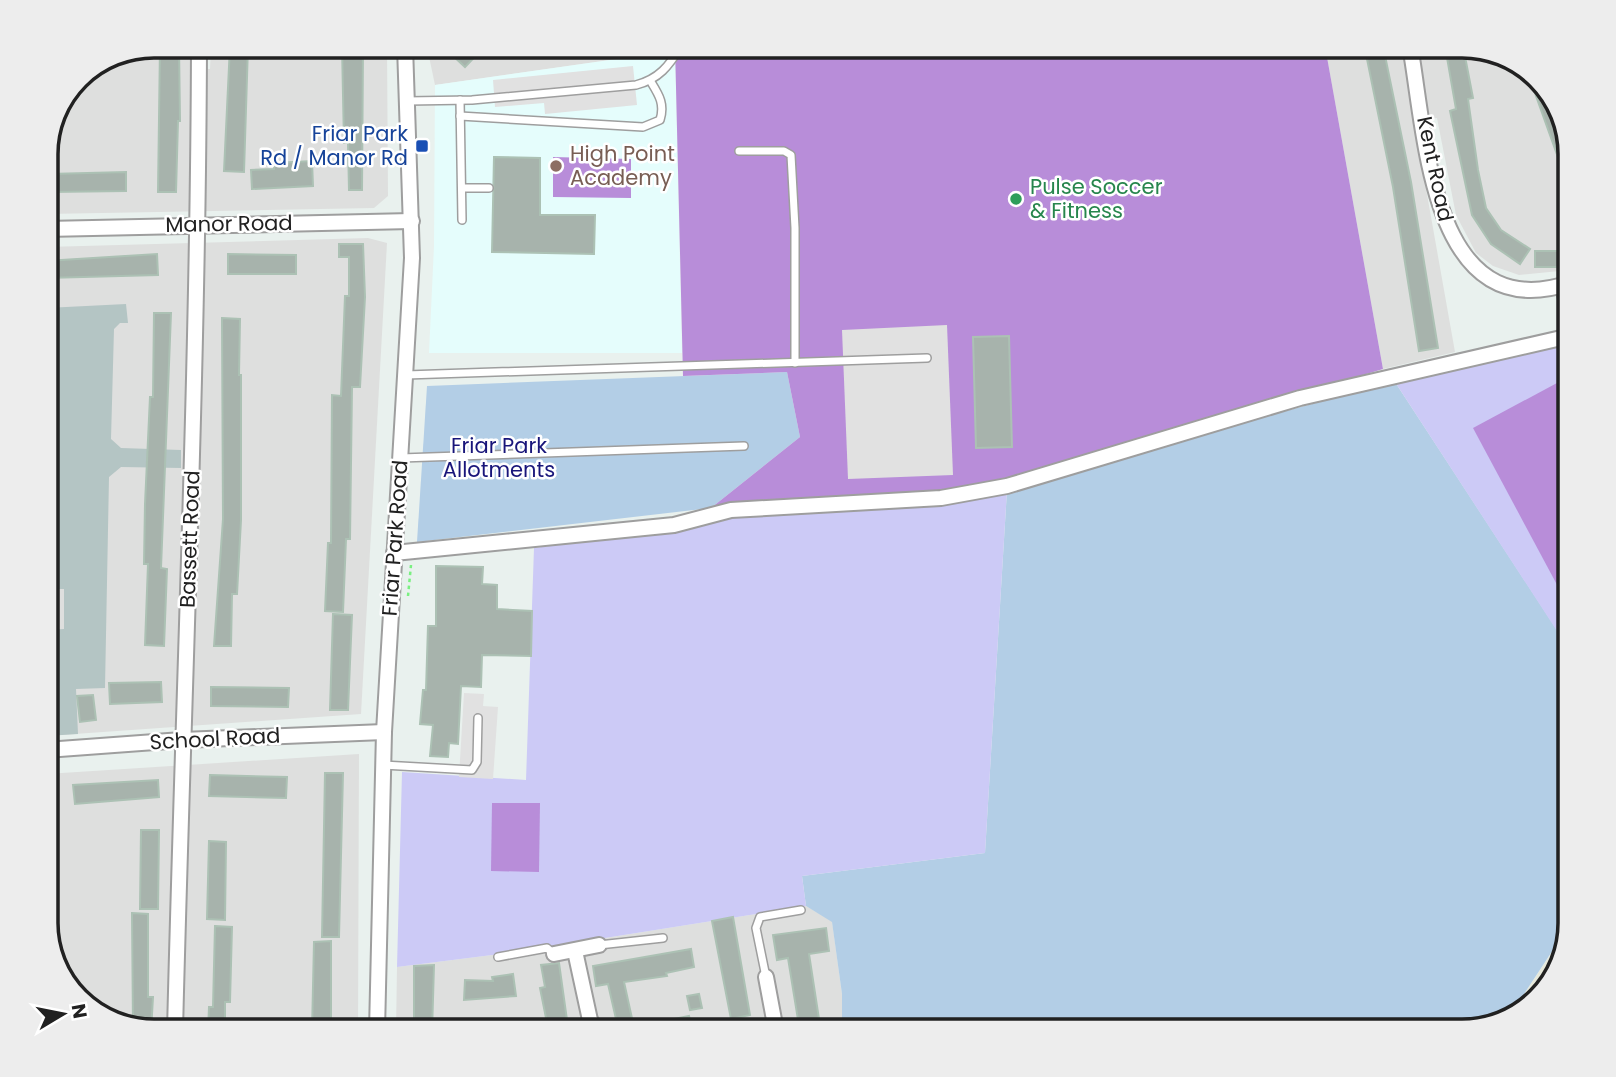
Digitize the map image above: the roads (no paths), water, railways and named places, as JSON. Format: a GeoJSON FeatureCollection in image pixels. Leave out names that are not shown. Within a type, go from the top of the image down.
{"type":"FeatureCollection","features":[{"type":"Feature","properties":{"kind":"street","name":"Bassett Road"},"geometry":{"type":"LineString","coordinates":[[175,1019],[182,740],[194,458],[199,58]]}},
{"type":"Feature","properties":{"kind":"street","name":"Friar Park Road"},"geometry":{"type":"LineString","coordinates":[[377,1019],[384,732],[406,375],[412,221],[405,58]]}},
{"type":"Feature","properties":{"kind":"street","name":"Kent Road"},"geometry":{"type":"LineString","coordinates":[[1412,58],[1436,193],[1447,228],[1461,254],[1493,280],[1513,287],[1558,284]]}},
{"type":"Feature","properties":{"kind":"street","name":"Manor Road"},"geometry":{"type":"LineString","coordinates":[[58,229],[412,221]]}},
{"type":"Feature","properties":{"kind":"street"},"geometry":{"type":"LineString","coordinates":[[394,553],[674,525],[731,510],[941,498],[1007,485],[1300,398],[1558,339]]}},
{"type":"Feature","properties":{"kind":"street","name":"School Road"},"geometry":{"type":"LineString","coordinates":[[58,749],[182,740],[384,732]]}},
{"type":"Feature","properties":{"kind":"street"},"geometry":{"type":"LineString","coordinates":[[554,954],[599,945]]}},
{"type":"Feature","properties":{"kind":"street"},"geometry":{"type":"LineString","coordinates":[[575,951],[590,1019]]}},
{"type":"Feature","properties":{"kind":"street"},"geometry":{"type":"LineString","coordinates":[[766,977],[774,1019]]}},
{"type":"Feature","properties":{"kind":"lane"},"geometry":{"type":"LineString","coordinates":[[406,101],[460,100],[651,82],[663,72],[673,58]]}},
{"type":"Feature","properties":{"kind":"lane"},"geometry":{"type":"LineString","coordinates":[[460,116],[643,127],[660,120],[663,112],[662,101],[651,82]]}},
{"type":"Feature","properties":{"kind":"lane"},"geometry":{"type":"LineString","coordinates":[[460,100],[462,219]]}},
{"type":"Feature","properties":{"kind":"lane"},"geometry":{"type":"LineString","coordinates":[[739,151],[783,151],[791,155],[796,254],[795,363]]}},
{"type":"Feature","properties":{"kind":"lane"},"geometry":{"type":"LineString","coordinates":[[461,187],[489,188]]}},
{"type":"Feature","properties":{"kind":"lane"},"geometry":{"type":"LineString","coordinates":[[406,375],[927,358]]}},
{"type":"Feature","properties":{"kind":"lane"},"geometry":{"type":"LineString","coordinates":[[401,458],[744,446]]}},
{"type":"Feature","properties":{"kind":"lane"},"geometry":{"type":"LineString","coordinates":[[383,765],[472,770],[477,762],[478,718]]}},
{"type":"Feature","properties":{"kind":"lane"},"geometry":{"type":"LineString","coordinates":[[766,977],[756,928],[760,917],[800,910]]}},
{"type":"Feature","properties":{"kind":"lane"},"geometry":{"type":"LineString","coordinates":[[599,945],[663,938]]}},
{"type":"Feature","properties":{"kind":"lane"},"geometry":{"type":"LineString","coordinates":[[498,957],[547,948],[554,954]]}},
{"type":"Feature","properties":{"kind":"place","name":"Friar Park Rd / Manor Rd"},"geometry":{"type":"Point","coordinates":[422,146]}},
{"type":"Feature","properties":{"kind":"place","name":"High Point Academy"},"geometry":{"type":"Point","coordinates":[556,166]}},
{"type":"Feature","properties":{"kind":"place","name":"Pulse Soccer & Fitness"},"geometry":{"type":"Point","coordinates":[1016,199]}},
{"type":"Feature","properties":{"kind":"park label","name":"Friar Park Allotments"},"geometry":{"type":"Point","coordinates":[499,458]}}]}
